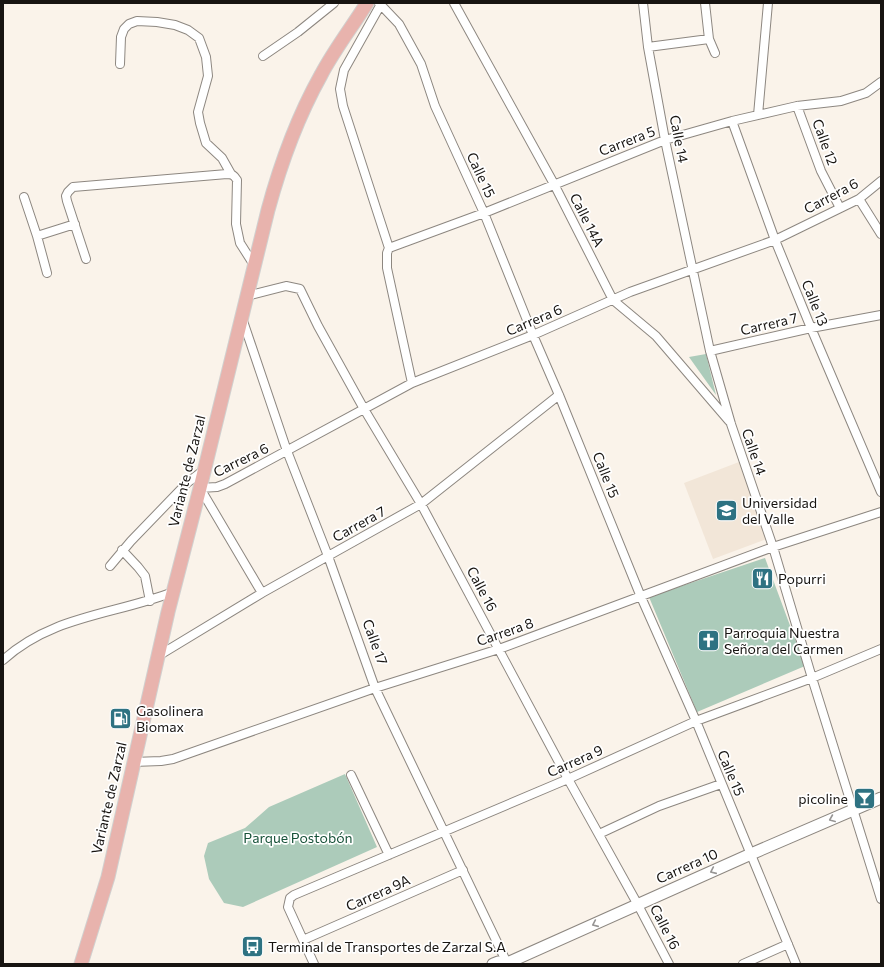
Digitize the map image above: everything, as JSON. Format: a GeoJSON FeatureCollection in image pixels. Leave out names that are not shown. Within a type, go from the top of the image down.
{"type":"FeatureCollection","features":[{"type":"Feature","properties":{"kind":"main road","name":"Variante de Zarzal"},"geometry":{"type":"LineString","coordinates":[[81,964],[108,877],[173,592],[200,488],[254,265],[280,169],[291,138],[322,74],[367,3]]}},
{"type":"Feature","properties":{"kind":"street"},"geometry":{"type":"LineString","coordinates":[[263,56],[298,32],[334,3]]}},
{"type":"Feature","properties":{"kind":"street"},"geometry":{"type":"LineString","coordinates":[[380,3],[344,70],[340,89],[343,106],[389,248],[387,253],[387,268],[412,383]]}},
{"type":"Feature","properties":{"kind":"street","name":"Calle 15"},"geometry":{"type":"LineString","coordinates":[[380,3],[400,24],[421,64],[435,106],[484,213],[641,597],[696,722],[796,964]]}},
{"type":"Feature","properties":{"kind":"street","name":"Calle 14A"},"geometry":{"type":"LineString","coordinates":[[454,3],[554,184],[613,300],[656,336],[731,424]]}},
{"type":"Feature","properties":{"kind":"street","name":"Calle 14"},"geometry":{"type":"LineString","coordinates":[[643,3],[648,46],[666,140],[710,351],[731,424],[773,547],[852,810],[881,899]]}},
{"type":"Feature","properties":{"kind":"street"},"geometry":{"type":"LineString","coordinates":[[705,3],[709,39],[715,53]]}},
{"type":"Feature","properties":{"kind":"street"},"geometry":{"type":"LineString","coordinates":[[758,115],[768,3]]}},
{"type":"Feature","properties":{"kind":"street"},"geometry":{"type":"LineString","coordinates":[[120,64],[121,37],[124,29],[128,24],[137,21],[175,25],[188,30],[199,38],[206,57],[208,76],[198,112],[200,123],[206,143],[222,158],[231,174],[237,180],[236,224],[240,243],[254,265]]}},
{"type":"Feature","properties":{"kind":"street"},"geometry":{"type":"LineString","coordinates":[[648,46],[709,39]]}},
{"type":"Feature","properties":{"kind":"street","name":"Carrera 5"},"geometry":{"type":"LineString","coordinates":[[389,248],[484,213],[666,140],[732,121],[797,106],[841,101],[866,93],[881,82]]}},
{"type":"Feature","properties":{"kind":"street","name":"Calle 12"},"geometry":{"type":"LineString","coordinates":[[797,106],[821,171],[840,208]]}},
{"type":"Feature","properties":{"kind":"street","name":"Calle 13"},"geometry":{"type":"LineString","coordinates":[[732,121],[775,240],[881,492]]}},
{"type":"Feature","properties":{"kind":"street"},"geometry":{"type":"LineString","coordinates":[[86,259],[66,196],[73,188],[231,174]]}},
{"type":"Feature","properties":{"kind":"street","name":"Carrera 6"},"geometry":{"type":"LineString","coordinates":[[200,488],[217,487],[225,484],[412,383],[533,335],[630,292],[775,240],[859,199],[881,182]]}},
{"type":"Feature","properties":{"kind":"street"},"geometry":{"type":"LineString","coordinates":[[24,197],[47,273]]}},
{"type":"Feature","properties":{"kind":"street"},"geometry":{"type":"LineString","coordinates":[[859,199],[881,234]]}},
{"type":"Feature","properties":{"kind":"street"},"geometry":{"type":"LineString","coordinates":[[37,236],[75,224]]}},
{"type":"Feature","properties":{"kind":"street","name":"Calle 16"},"geometry":{"type":"LineString","coordinates":[[247,296],[286,286],[300,289],[364,409],[421,504],[669,964]]}},
{"type":"Feature","properties":{"kind":"street","name":"Carrera 7"},"geometry":{"type":"LineString","coordinates":[[710,351],[811,328],[881,315]]}},
{"type":"Feature","properties":{"kind":"street","name":"Calle 17"},"geometry":{"type":"LineString","coordinates":[[242,317],[287,451],[328,556],[375,688],[445,832],[506,964]]}},
{"type":"Feature","properties":{"kind":"street","name":"Carrera 7"},"geometry":{"type":"LineString","coordinates":[[158,656],[262,593],[421,504],[559,395]]}},
{"type":"Feature","properties":{"kind":"street","name":"Carrera 6"},"geometry":{"type":"LineString","coordinates":[[110,566],[122,550],[187,483],[204,470]]}},
{"type":"Feature","properties":{"kind":"street"},"geometry":{"type":"LineString","coordinates":[[200,488],[262,593]]}},
{"type":"Feature","properties":{"kind":"street","name":"Carrera 8"},"geometry":{"type":"LineString","coordinates":[[133,762],[173,759],[375,688],[499,649],[773,547],[881,512]]}},
{"type":"Feature","properties":{"kind":"street"},"geometry":{"type":"LineString","coordinates":[[122,550],[145,576],[150,601]]}},
{"type":"Feature","properties":{"kind":"street"},"geometry":{"type":"LineString","coordinates":[[3,660],[33,637],[54,628],[97,613],[150,601],[173,592]]}},
{"type":"Feature","properties":{"kind":"street","name":"Carrera 9"},"geometry":{"type":"LineString","coordinates":[[303,940],[288,907],[290,898],[294,895],[445,832],[696,722],[812,678],[881,648]]}},
{"type":"Feature","properties":{"kind":"street"},"geometry":{"type":"LineString","coordinates":[[351,775],[389,855]]}},
{"type":"Feature","properties":{"kind":"street"},"geometry":{"type":"LineString","coordinates":[[599,834],[659,806],[721,784]]}},
{"type":"Feature","properties":{"kind":"street","name":"Carrera 10"},"geometry":{"type":"LineString","coordinates":[[493,964],[498,962],[506,964],[751,854],[881,798]]}},
{"type":"Feature","properties":{"kind":"street","name":"Carrera 9A"},"geometry":{"type":"LineString","coordinates":[[303,940],[463,870]]}},
{"type":"Feature","properties":{"kind":"street"},"geometry":{"type":"LineString","coordinates":[[303,940],[314,964]]}},
{"type":"Feature","properties":{"kind":"street"},"geometry":{"type":"LineString","coordinates":[[743,964],[788,944]]}},
{"type":"Feature","properties":{"kind":"shaded area","name":"Universidad del Valle"},"geometry":{"type":"Polygon","coordinates":[[[739,462],[769,538],[713,559],[684,483],[739,462]]]}},
{"type":"Feature","properties":{"kind":"green space"},"geometry":{"type":"Polygon","coordinates":[[[706,354],[716,395],[689,357],[706,354]]]}},
{"type":"Feature","properties":{"kind":"green space"},"geometry":{"type":"Polygon","coordinates":[[[765,558],[805,666],[697,712],[649,597],[765,558]]]}},
{"type":"Feature","properties":{"kind":"green space","name":"Parque Postobón"},"geometry":{"type":"Polygon","coordinates":[[[345,774],[377,847],[243,907],[224,903],[209,879],[204,856],[208,843],[245,828],[269,807],[345,774]]]}},
{"type":"Feature","properties":{"kind":"place","name":"Universidad del Valle"},"geometry":{"type":"Point","coordinates":[726,511]}},
{"type":"Feature","properties":{"kind":"place","name":"Popurri"},"geometry":{"type":"Point","coordinates":[762,579]}},
{"type":"Feature","properties":{"kind":"place","name":"Parroquia Nuestra Señora del Carmen"},"geometry":{"type":"Point","coordinates":[709,641]}},
{"type":"Feature","properties":{"kind":"place","name":"Gasolinera Biomax"},"geometry":{"type":"Point","coordinates":[121,719]}},
{"type":"Feature","properties":{"kind":"place","name":"picoline"},"geometry":{"type":"Point","coordinates":[864,799]}},
{"type":"Feature","properties":{"kind":"place","name":"Terminal de Transportes de Zarzal S.A"},"geometry":{"type":"Point","coordinates":[252,947]}}]}
